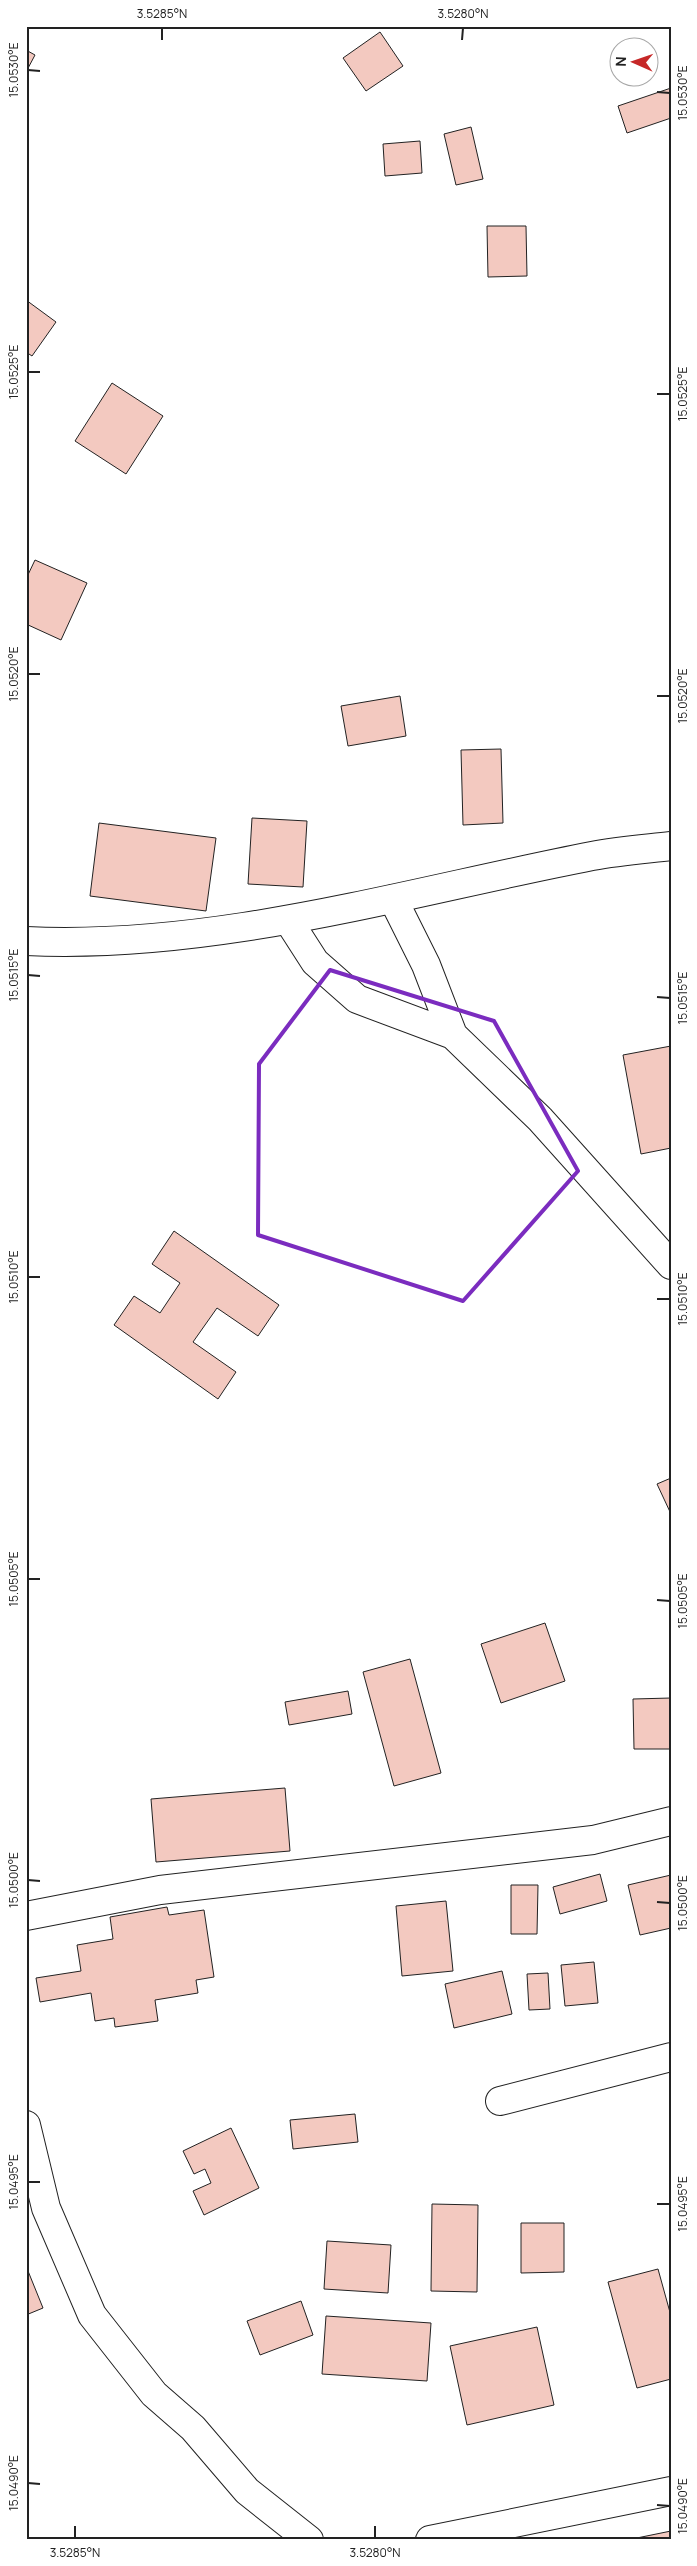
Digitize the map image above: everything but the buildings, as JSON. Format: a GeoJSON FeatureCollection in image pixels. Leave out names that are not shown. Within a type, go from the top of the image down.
{"type":"FeatureCollection","features":[{"type":"Feature","properties":{"kind":"main road"},"geometry":{"type":"LineString","coordinates":[[26,941],[68,943],[180,934],[288,920],[594,856],[671,846]]}},
{"type":"Feature","properties":{"kind":"main road"},"geometry":{"type":"LineString","coordinates":[[393,899],[426,965],[453,1035]]}},
{"type":"Feature","properties":{"kind":"main road"},"geometry":{"type":"LineString","coordinates":[[288,920],[315,962],[357,999],[453,1035],[540,1119],[671,1265]]}},
{"type":"Feature","properties":{"kind":"main road"},"geometry":{"type":"LineString","coordinates":[[26,1916],[160,1890],[593,1840],[671,1821]]}},
{"type":"Feature","properties":{"kind":"main road"},"geometry":{"type":"LineString","coordinates":[[500,2101],[671,2057]]}},
{"type":"Feature","properties":{"kind":"main road"},"geometry":{"type":"LineString","coordinates":[[26,2125],[46,2208],[92,2315],[154,2394],[193,2428],[247,2491],[309,2540]]}},
{"type":"Feature","properties":{"kind":"main road"},"geometry":{"type":"LineString","coordinates":[[430,2540],[671,2491]]}},
{"type":"Feature","properties":{"kind":"highlighted area"},"geometry":{"type":"Polygon","coordinates":[[[330,970],[494,1021],[578,1171],[463,1301],[258,1235],[259,1064],[330,970]]]}}]}
